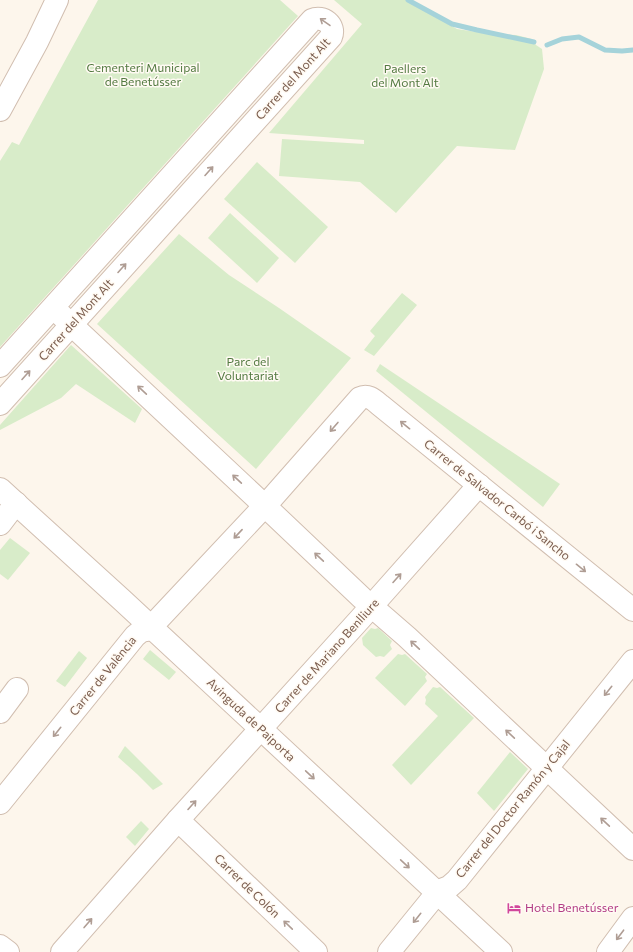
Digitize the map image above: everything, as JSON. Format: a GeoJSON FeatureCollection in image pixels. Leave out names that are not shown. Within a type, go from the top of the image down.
{"type":"FeatureCollection","features":[{"type":"Feature","properties":{"kind":"street"},"geometry":{"type":"LineString","coordinates":[[0,110],[37,42],[57,0]]}},
{"type":"Feature","properties":{"kind":"street","name":"Carrer del Mont Alt"},"geometry":{"type":"LineString","coordinates":[[0,366],[312,20],[315,18],[320,18],[328,22],[332,28],[331,37],[0,404]]}},
{"type":"Feature","properties":{"kind":"street"},"geometry":{"type":"LineString","coordinates":[[53,307],[371,606],[633,849]]}},
{"type":"Feature","properties":{"kind":"street","name":"Carrer de Salvador Carbó i Sancho"},"geometry":{"type":"LineString","coordinates":[[360,398],[363,396],[368,396],[374,400],[633,610]]}},
{"type":"Feature","properties":{"kind":"street","name":"Carrer de València"},"geometry":{"type":"LineString","coordinates":[[1,800],[135,636],[141,631],[147,630],[151,627],[265,506],[360,398]]}},
{"type":"Feature","properties":{"kind":"street","name":"Carrer de Mariano Benlliure"},"geometry":{"type":"LineString","coordinates":[[62,952],[178,820],[261,730],[479,485]]}},
{"type":"Feature","properties":{"kind":"street"},"geometry":{"type":"LineString","coordinates":[[0,524],[8,496]]}},
{"type":"Feature","properties":{"kind":"street","name":"Avinguda de Paiporta"},"geometry":{"type":"LineString","coordinates":[[8,496],[501,952]]}},
{"type":"Feature","properties":{"kind":"street","name":"Carrer del Doctor Ramón y Cajal"},"geometry":{"type":"LineString","coordinates":[[389,952],[437,893],[449,887],[457,880],[633,661]]}},
{"type":"Feature","properties":{"kind":"street"},"geometry":{"type":"LineString","coordinates":[[0,712],[17,689]]}},
{"type":"Feature","properties":{"kind":"street","name":"Carrer de Colón"},"geometry":{"type":"LineString","coordinates":[[178,820],[316,952]]}},
{"type":"Feature","properties":{"kind":"street"},"geometry":{"type":"LineString","coordinates":[[608,952],[633,918]]}},
{"type":"Feature","properties":{"kind":"street"},"geometry":{"type":"LineString","coordinates":[[0,946],[8,952]]}},
{"type":"Feature","properties":{"kind":"green space","name":"Cementeri Municipal de Benetússer"},"geometry":{"type":"Polygon","coordinates":[[[98,0],[280,0],[298,16],[0,347],[0,161],[12,142],[19,145],[98,0]]]}},
{"type":"Feature","properties":{"kind":"green space","name":"Paellers del Mont Alt"},"geometry":{"type":"Polygon","coordinates":[[[334,0],[406,0],[457,29],[490,34],[516,35],[532,39],[536,45],[542,49],[544,69],[515,150],[457,146],[396,213],[360,182],[279,176],[282,139],[364,144],[364,140],[269,133],[362,24],[334,0]]]}},
{"type":"Feature","properties":{"kind":"green space"},"geometry":{"type":"Polygon","coordinates":[[[257,162],[328,227],[295,263],[224,199],[257,162]]]}},
{"type":"Feature","properties":{"kind":"green space"},"geometry":{"type":"Polygon","coordinates":[[[230,213],[279,258],[257,283],[208,238],[230,213]]]}},
{"type":"Feature","properties":{"kind":"green space","name":"Parc del Voluntariat"},"geometry":{"type":"Polygon","coordinates":[[[179,234],[229,275],[351,358],[256,469],[97,324],[179,234]]]}},
{"type":"Feature","properties":{"kind":"green space"},"geometry":{"type":"Polygon","coordinates":[[[402,293],[417,305],[374,356],[364,350],[375,336],[370,331],[402,293]]]}},
{"type":"Feature","properties":{"kind":"green space"},"geometry":{"type":"Polygon","coordinates":[[[71,345],[142,409],[135,423],[76,384],[61,398],[0,430],[0,425],[71,345]]]}},
{"type":"Feature","properties":{"kind":"green space"},"geometry":{"type":"Polygon","coordinates":[[[380,364],[560,484],[543,507],[376,371],[380,364]]]}},
{"type":"Feature","properties":{"kind":"green space"},"geometry":{"type":"Polygon","coordinates":[[[10,538],[30,553],[8,580],[0,574],[0,550],[10,538]]]}},
{"type":"Feature","properties":{"kind":"green space"},"geometry":{"type":"Polygon","coordinates":[[[371,628],[378,628],[392,641],[390,645],[392,649],[384,657],[376,657],[363,645],[362,638],[371,628]]]}},
{"type":"Feature","properties":{"kind":"green space"},"geometry":{"type":"Polygon","coordinates":[[[150,650],[176,672],[169,680],[143,659],[150,650]]]}},
{"type":"Feature","properties":{"kind":"green space"},"geometry":{"type":"Polygon","coordinates":[[[79,651],[87,658],[65,687],[56,681],[79,651]]]}},
{"type":"Feature","properties":{"kind":"green space"},"geometry":{"type":"Polygon","coordinates":[[[398,654],[405,654],[427,674],[425,677],[427,681],[405,706],[375,678],[398,654]]]}},
{"type":"Feature","properties":{"kind":"green space"},"geometry":{"type":"Polygon","coordinates":[[[433,687],[440,687],[474,718],[411,785],[392,765],[438,716],[425,704],[425,697],[433,687]]]}},
{"type":"Feature","properties":{"kind":"green space"},"geometry":{"type":"Polygon","coordinates":[[[125,746],[163,784],[153,790],[118,757],[125,746]]]}},
{"type":"Feature","properties":{"kind":"green space"},"geometry":{"type":"Polygon","coordinates":[[[510,752],[528,769],[494,811],[477,793],[510,752]]]}},
{"type":"Feature","properties":{"kind":"green space"},"geometry":{"type":"Polygon","coordinates":[[[141,821],[149,829],[135,846],[126,837],[141,821]]]}},
{"type":"Feature","properties":{"kind":"waterway"},"geometry":{"type":"LineString","coordinates":[[408,0],[452,24],[534,42]]}},
{"type":"Feature","properties":{"kind":"waterway"},"geometry":{"type":"LineString","coordinates":[[547,45],[562,39],[579,37],[605,50],[633,50]]}},
{"type":"Feature","properties":{"kind":"place","name":"Hotel Benetússer"},"geometry":{"type":"Point","coordinates":[514,908]}}]}
